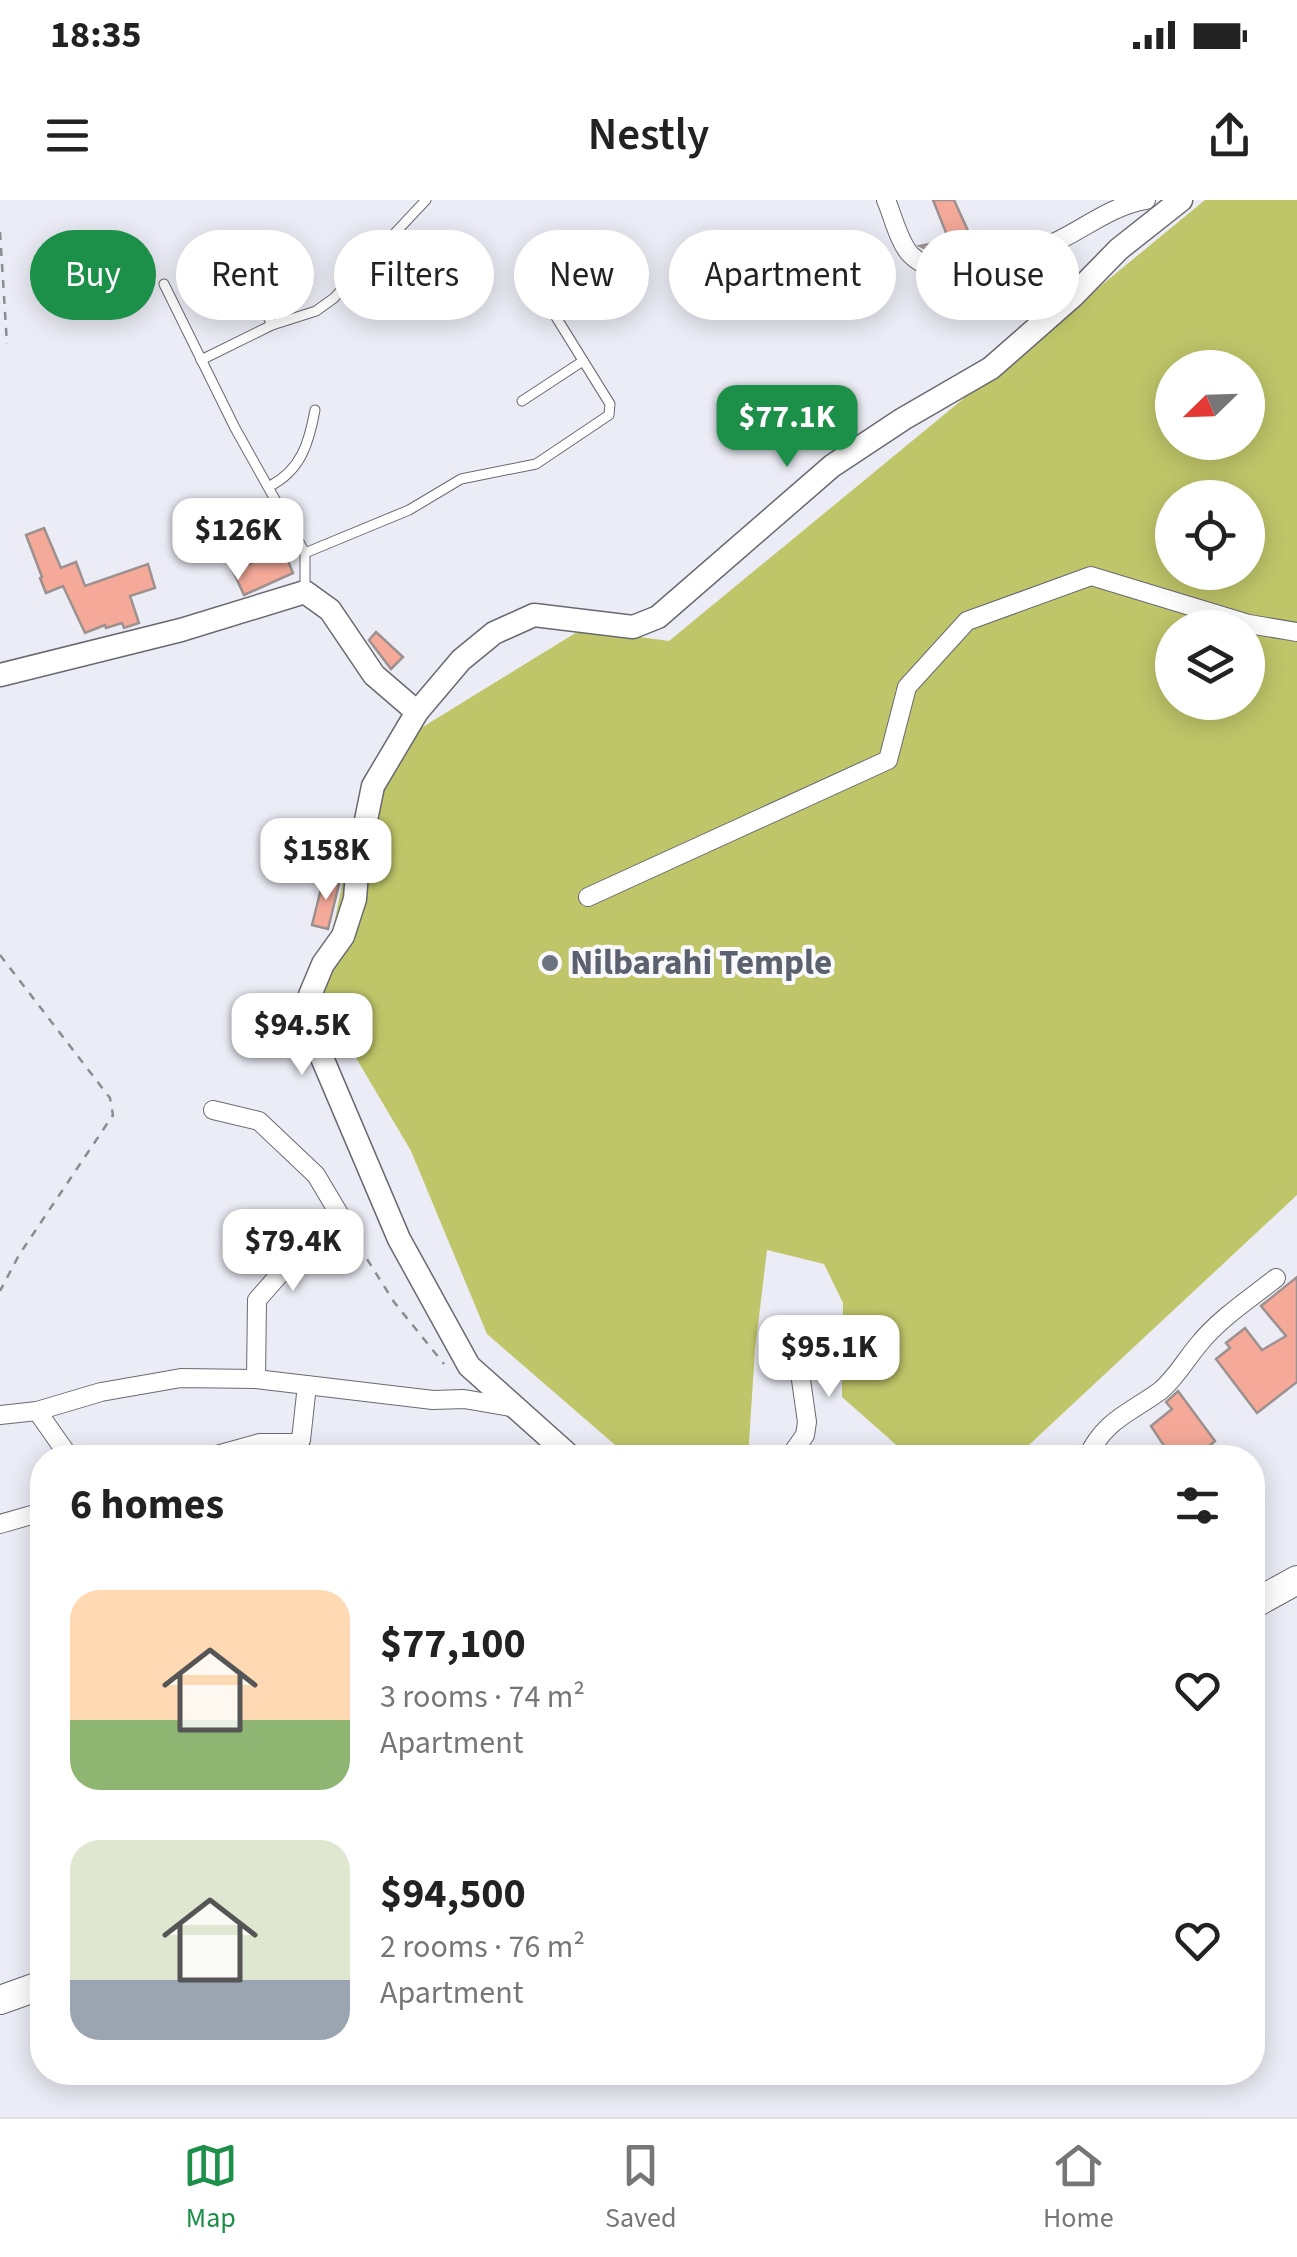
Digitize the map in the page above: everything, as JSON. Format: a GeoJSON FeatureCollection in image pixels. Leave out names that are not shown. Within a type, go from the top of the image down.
{"type":"FeatureCollection","features":[{"type":"Feature","properties":{"kind":"main road"},"geometry":{"type":"LineString","coordinates":[[557,1445],[469,1366],[400,1239],[317,1046],[310,995],[323,964],[343,936],[355,899],[358,859],[374,786],[418,712],[461,660],[494,633],[534,615],[633,627],[658,616],[832,466],[903,418],[991,368],[1074,296],[1119,249],[1182,200]]}},
{"type":"Feature","properties":{"kind":"main road"},"geometry":{"type":"LineString","coordinates":[[0,676],[181,630],[305,592],[330,610],[374,675],[418,712]]}},
{"type":"Feature","properties":{"kind":"main road"},"geometry":{"type":"LineString","coordinates":[[1265,1598],[1297,1580]]}},
{"type":"Feature","properties":{"kind":"main road"},"geometry":{"type":"LineString","coordinates":[[0,2000],[30,1989]]}},
{"type":"Feature","properties":{"kind":"street"},"geometry":{"type":"LineString","coordinates":[[886,200],[908,253],[929,268],[964,271],[1044,248],[1105,205],[1146,200]]}},
{"type":"Feature","properties":{"kind":"street"},"geometry":{"type":"LineString","coordinates":[[588,898],[888,760],[907,687],[967,621],[1091,576],[1249,624],[1297,632]]}},
{"type":"Feature","properties":{"kind":"street"},"geometry":{"type":"LineString","coordinates":[[213,1110],[259,1121],[316,1174],[341,1217],[287,1266],[257,1300],[256,1379]]}},
{"type":"Feature","properties":{"kind":"street"},"geometry":{"type":"LineString","coordinates":[[1094,1445],[1132,1406],[1160,1390],[1201,1342],[1276,1278]]}},
{"type":"Feature","properties":{"kind":"street"},"geometry":{"type":"LineString","coordinates":[[794,1332],[806,1422],[805,1435],[798,1445]]}},
{"type":"Feature","properties":{"kind":"street"},"geometry":{"type":"LineString","coordinates":[[0,1415],[181,1378],[256,1379],[433,1400],[464,1399],[516,1408]]}},
{"type":"Feature","properties":{"kind":"street"},"geometry":{"type":"LineString","coordinates":[[253,1445],[300,1440],[307,1386]]}},
{"type":"Feature","properties":{"kind":"street"},"geometry":{"type":"LineString","coordinates":[[37,1410],[61,1445]]}},
{"type":"Feature","properties":{"kind":"street"},"geometry":{"type":"LineString","coordinates":[[0,1524],[30,1515]]}},
{"type":"Feature","properties":{"kind":"lane"},"geometry":{"type":"LineString","coordinates":[[202,360],[272,324],[316,310],[334,298],[426,200]]}},
{"type":"Feature","properties":{"kind":"lane"},"geometry":{"type":"LineString","coordinates":[[164,284],[235,428],[304,553],[305,592]]}},
{"type":"Feature","properties":{"kind":"lane"},"geometry":{"type":"LineString","coordinates":[[270,320],[272,324]]}},
{"type":"Feature","properties":{"kind":"lane"},"geometry":{"type":"LineString","coordinates":[[304,553],[408,510],[461,480],[536,464],[609,414],[610,404],[557,320]]}},
{"type":"Feature","properties":{"kind":"lane"},"geometry":{"type":"LineString","coordinates":[[522,401],[583,360]]}},
{"type":"Feature","properties":{"kind":"lane"},"geometry":{"type":"LineString","coordinates":[[270,486],[298,464],[310,440],[315,410]]}},
{"type":"Feature","properties":{"kind":"path"},"geometry":{"type":"LineString","coordinates":[[0,232],[7,344]]}},
{"type":"Feature","properties":{"kind":"path"},"geometry":{"type":"LineString","coordinates":[[0,955],[110,1098],[113,1115],[0,1291]]}},
{"type":"Feature","properties":{"kind":"path"},"geometry":{"type":"LineString","coordinates":[[341,1217],[394,1302],[448,1368]]}},
{"type":"Feature","properties":{"kind":"green space"},"geometry":{"type":"Polygon","coordinates":[[[1205,200],[1297,200],[1297,1195],[1029,1445],[896,1445],[842,1397],[843,1303],[824,1264],[767,1250],[749,1445],[615,1445],[487,1334],[411,1151],[319,995],[343,881],[400,741],[582,629],[669,641],[1059,320],[1079,320],[1079,304],[1205,200]]]}},
{"type":"Feature","properties":{"kind":"building"},"geometry":{"type":"Polygon","coordinates":[[[933,200],[954,200],[968,230],[945,230],[933,200]]]}},
{"type":"Feature","properties":{"kind":"building"},"geometry":{"type":"Polygon","coordinates":[[[232,525],[249,564],[283,549],[293,573],[244,595],[215,532],[232,525]]]}},
{"type":"Feature","properties":{"kind":"building"},"geometry":{"type":"Polygon","coordinates":[[[44,528],[61,568],[76,562],[85,586],[148,564],[155,588],[130,596],[139,623],[124,628],[122,623],[106,628],[105,625],[85,633],[63,586],[46,593],[40,578],[26,535],[44,528]]]}},
{"type":"Feature","properties":{"kind":"building"},"geometry":{"type":"Polygon","coordinates":[[[376,632],[403,657],[391,669],[369,640],[376,632]]]}},
{"type":"Feature","properties":{"kind":"building"},"geometry":{"type":"Polygon","coordinates":[[[324,877],[340,880],[328,929],[312,925],[324,877]]]}},
{"type":"Feature","properties":{"kind":"building"},"geometry":{"type":"Polygon","coordinates":[[[1297,1277],[1297,1382],[1257,1413],[1216,1359],[1230,1348],[1226,1343],[1245,1328],[1262,1350],[1286,1336],[1261,1306],[1297,1277]]]}},
{"type":"Feature","properties":{"kind":"building"},"geometry":{"type":"Polygon","coordinates":[[[1178,1391],[1215,1441],[1210,1445],[1163,1445],[1151,1426],[1172,1409],[1166,1402],[1178,1391]]]}},
{"type":"Feature","properties":{"kind":"place","name":"Nilbarahi Temple"},"geometry":{"type":"Point","coordinates":[550,963]}}]}
